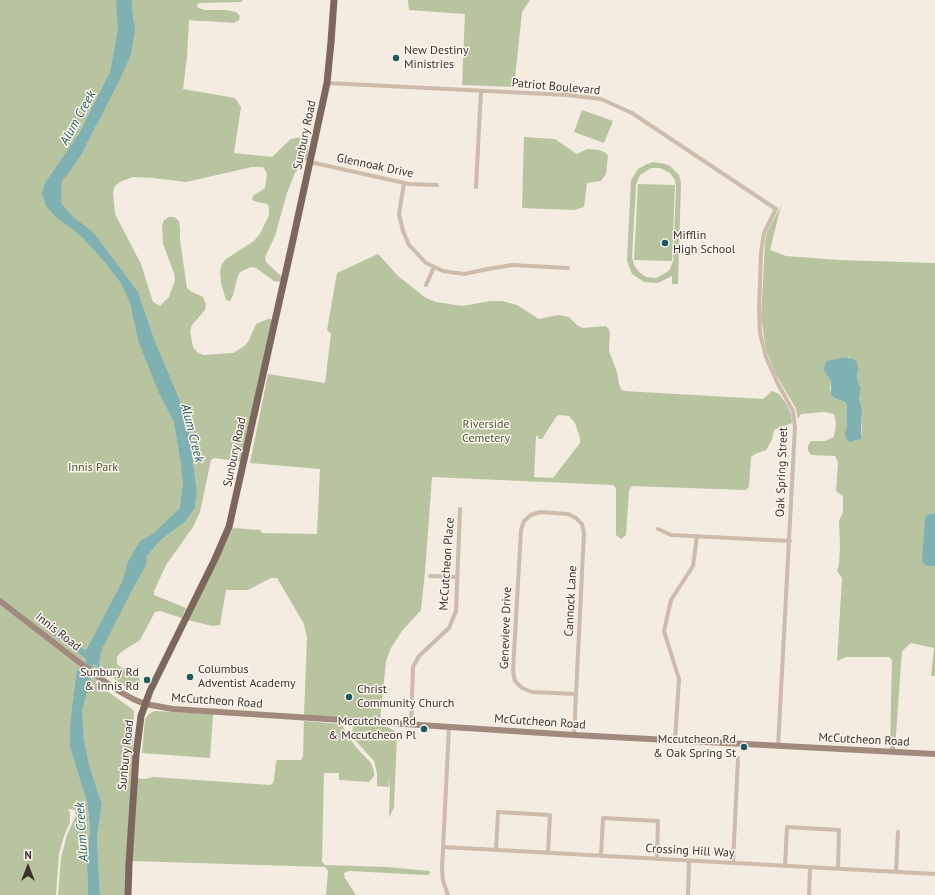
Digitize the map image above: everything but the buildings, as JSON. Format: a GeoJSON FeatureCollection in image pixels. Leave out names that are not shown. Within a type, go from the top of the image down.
{"type":"FeatureCollection","features":[{"type":"Feature","properties":{"kind":"main road","name":"Sunbury Road"},"geometry":{"type":"LineString","coordinates":[[128,895],[136,755],[141,716],[145,704],[215,559],[228,527],[327,83],[334,0]]}},
{"type":"Feature","properties":{"kind":"main road","name":"Innis Road"},"geometry":{"type":"LineString","coordinates":[[0,601],[117,690],[145,704]]}},
{"type":"Feature","properties":{"kind":"main road","name":"McCutcheon Road"},"geometry":{"type":"LineString","coordinates":[[145,704],[173,710],[217,713],[778,747],[935,754]]}},
{"type":"Feature","properties":{"kind":"street","name":"Patriot Boulevard"},"geometry":{"type":"LineString","coordinates":[[327,83],[567,95],[601,99],[632,113],[776,209]]}},
{"type":"Feature","properties":{"kind":"street"},"geometry":{"type":"LineString","coordinates":[[476,187],[481,91]]}},
{"type":"Feature","properties":{"kind":"street","name":"Glennoak Drive"},"geometry":{"type":"LineString","coordinates":[[310,162],[404,183],[437,185]]}},
{"type":"Feature","properties":{"kind":"street"},"geometry":{"type":"LineString","coordinates":[[404,183],[399,214],[403,231],[409,245],[426,264],[443,271],[464,274],[512,265],[568,268]]}},
{"type":"Feature","properties":{"kind":"street","name":"Oak Spring Street"},"geometry":{"type":"LineString","coordinates":[[776,209],[764,234],[761,252],[760,333],[766,357],[777,382],[793,411],[795,427],[778,747]]}},
{"type":"Feature","properties":{"kind":"street"},"geometry":{"type":"LineString","coordinates":[[426,285],[434,267]]}},
{"type":"Feature","properties":{"kind":"street","name":"McCutcheon Place"},"geometry":{"type":"LineString","coordinates":[[411,724],[413,667],[419,656],[449,628],[456,611],[460,509]]}},
{"type":"Feature","properties":{"kind":"street","name":"Cannock Lane"},"geometry":{"type":"LineString","coordinates":[[531,515],[540,512],[568,514],[576,518],[582,524],[584,533],[574,735]]}},
{"type":"Feature","properties":{"kind":"street","name":"Genevieve Drive"},"geometry":{"type":"LineString","coordinates":[[531,515],[524,521],[521,530],[513,671],[515,681],[522,688],[532,692],[576,694]]}},
{"type":"Feature","properties":{"kind":"street"},"geometry":{"type":"LineString","coordinates":[[658,529],[671,534],[790,541]]}},
{"type":"Feature","properties":{"kind":"street"},"geometry":{"type":"LineString","coordinates":[[675,741],[678,679],[664,631],[671,600],[693,566],[698,536]]}},
{"type":"Feature","properties":{"kind":"street"},"geometry":{"type":"LineString","coordinates":[[430,576],[457,577]]}},
{"type":"Feature","properties":{"kind":"street"},"geometry":{"type":"LineString","coordinates":[[448,895],[443,881],[443,847],[449,727]]}},
{"type":"Feature","properties":{"kind":"street"},"geometry":{"type":"LineString","coordinates":[[733,863],[738,758]]}},
{"type":"Feature","properties":{"kind":"street"},"geometry":{"type":"LineString","coordinates":[[496,849],[498,812],[550,815],[548,852]]}},
{"type":"Feature","properties":{"kind":"street"},"geometry":{"type":"LineString","coordinates":[[601,856],[603,818],[658,821],[657,859]]}},
{"type":"Feature","properties":{"kind":"street"},"geometry":{"type":"LineString","coordinates":[[784,866],[787,827],[839,830],[838,869]]}},
{"type":"Feature","properties":{"kind":"street"},"geometry":{"type":"LineString","coordinates":[[896,872],[898,832]]}},
{"type":"Feature","properties":{"kind":"street","name":"Crossing Hill Way"},"geometry":{"type":"LineString","coordinates":[[443,847],[935,874]]}},
{"type":"Feature","properties":{"kind":"street"},"geometry":{"type":"LineString","coordinates":[[688,895],[689,861]]}},
{"type":"Feature","properties":{"kind":"street"},"geometry":{"type":"LineString","coordinates":[[809,895],[810,868]]}},
{"type":"Feature","properties":{"kind":"green space","name":"Innis Park"},"geometry":{"type":"Polygon","coordinates":[[[0,0],[129,0],[135,28],[132,0],[243,0],[241,2],[197,4],[198,8],[205,10],[226,10],[236,12],[240,16],[239,20],[234,23],[189,20],[187,57],[183,89],[235,98],[241,107],[234,153],[272,157],[291,139],[301,137],[306,139],[308,151],[307,159],[295,173],[287,193],[275,236],[265,257],[266,262],[281,276],[280,282],[274,281],[256,268],[251,267],[240,272],[230,301],[226,300],[221,283],[220,271],[222,264],[226,259],[254,241],[261,232],[269,215],[268,204],[252,200],[253,196],[265,188],[267,173],[263,167],[252,167],[186,182],[133,177],[120,182],[115,186],[113,192],[115,214],[141,264],[153,302],[160,306],[169,297],[175,280],[174,273],[163,244],[162,226],[164,220],[169,217],[174,217],[179,221],[180,240],[187,288],[203,297],[206,304],[205,310],[192,325],[190,331],[193,347],[198,353],[203,355],[233,353],[248,342],[256,324],[268,319],[271,319],[272,321],[243,462],[214,458],[211,460],[200,512],[193,527],[166,565],[154,591],[154,595],[186,608],[182,618],[160,611],[155,612],[140,640],[121,652],[117,657],[117,664],[139,677],[139,688],[136,691],[132,691],[113,678],[101,666],[96,683],[134,711],[126,895],[100,895],[97,837],[102,804],[93,777],[88,811],[90,827],[87,864],[88,895],[58,895],[61,858],[67,835],[76,815],[75,810],[68,809],[70,813],[70,822],[59,854],[56,895],[0,895],[0,0]],[[97,125],[77,142],[74,142],[58,166],[61,195],[62,181],[82,154],[97,125]],[[138,292],[163,374],[192,486],[182,513],[135,562],[121,610],[147,556],[162,539],[185,522],[195,508],[197,491],[187,417],[155,341],[138,292]]]}},
{"type":"Feature","properties":{"kind":"green space"},"geometry":{"type":"Polygon","coordinates":[[[408,0],[530,0],[522,12],[514,87],[462,85],[465,14],[409,10],[408,0]]]}},
{"type":"Feature","properties":{"kind":"green space"},"geometry":{"type":"Polygon","coordinates":[[[582,110],[613,121],[604,143],[574,132],[582,110]]]}},
{"type":"Feature","properties":{"kind":"green space"},"geometry":{"type":"Polygon","coordinates":[[[524,137],[555,139],[577,154],[587,149],[599,150],[606,153],[608,156],[606,174],[601,181],[587,183],[584,207],[574,210],[522,208],[524,137]]]}},
{"type":"Feature","properties":{"kind":"green space"},"geometry":{"type":"Polygon","coordinates":[[[653,162],[665,164],[670,166],[679,175],[681,183],[678,284],[672,284],[672,276],[658,283],[644,282],[632,274],[627,261],[631,180],[638,169],[653,162]],[[651,168],[640,175],[636,185],[632,257],[634,265],[639,272],[646,277],[656,278],[670,269],[673,261],[676,189],[675,180],[670,173],[660,168],[651,168]]]}},
{"type":"Feature","properties":{"kind":"green space"},"geometry":{"type":"Polygon","coordinates":[[[638,184],[675,185],[672,261],[634,260],[638,184]]]}},
{"type":"Feature","properties":{"kind":"green space"},"geometry":{"type":"Polygon","coordinates":[[[781,206],[770,250],[786,256],[839,260],[935,263],[935,513],[931,514],[927,566],[935,566],[935,676],[931,676],[934,648],[911,643],[902,651],[895,749],[890,749],[892,660],[889,657],[846,657],[837,661],[842,578],[837,571],[840,546],[839,521],[843,512],[843,496],[836,491],[838,462],[835,456],[811,455],[808,451],[808,446],[811,441],[825,441],[834,437],[836,424],[834,414],[824,412],[801,414],[798,419],[796,409],[775,373],[766,350],[761,317],[765,243],[767,232],[781,206]],[[850,357],[831,360],[829,376],[831,381],[830,390],[834,398],[845,402],[847,406],[847,426],[845,433],[855,441],[860,439],[862,432],[862,408],[859,399],[861,389],[857,379],[858,370],[850,357]]]}},
{"type":"Feature","properties":{"kind":"green space","name":"Riverside Cemetery"},"geometry":{"type":"Polygon","coordinates":[[[378,254],[398,276],[426,298],[436,302],[462,306],[491,301],[502,301],[517,305],[539,319],[558,315],[569,317],[582,328],[606,326],[609,329],[610,334],[609,351],[617,372],[619,384],[621,389],[624,391],[763,399],[772,391],[779,394],[787,405],[791,414],[792,423],[774,430],[772,440],[766,450],[751,457],[749,487],[745,490],[632,486],[629,490],[626,535],[621,539],[616,535],[616,488],[613,485],[432,477],[421,610],[402,631],[391,648],[386,661],[380,720],[304,715],[307,638],[304,624],[277,578],[271,578],[248,590],[226,590],[220,625],[212,626],[188,620],[233,528],[260,530],[262,533],[317,534],[320,469],[250,463],[268,374],[325,383],[331,334],[327,330],[337,273],[378,254]],[[559,415],[556,417],[542,439],[539,439],[536,435],[534,477],[553,478],[580,443],[580,438],[575,423],[569,416],[559,415]]]}},
{"type":"Feature","properties":{"kind":"green space"},"geometry":{"type":"Polygon","coordinates":[[[155,711],[213,714],[210,758],[142,753],[145,719],[150,713],[155,711]]]}},
{"type":"Feature","properties":{"kind":"green space"},"geometry":{"type":"Polygon","coordinates":[[[304,721],[341,724],[355,746],[371,763],[374,771],[374,776],[369,782],[339,780],[339,773],[324,773],[322,862],[325,865],[387,867],[429,871],[430,873],[428,875],[349,871],[344,873],[345,878],[356,895],[326,895],[328,871],[325,867],[131,861],[137,778],[145,779],[153,777],[270,785],[273,783],[277,760],[301,760],[303,756],[304,721]]]}},
{"type":"Feature","properties":{"kind":"green space"},"geometry":{"type":"Polygon","coordinates":[[[354,724],[387,727],[395,731],[397,735],[394,807],[389,818],[390,787],[388,776],[389,787],[377,786],[377,773],[374,761],[353,738],[352,731],[354,724]]]}},
{"type":"Feature","properties":{"kind":"water"},"geometry":{"type":"Polygon","coordinates":[[[116,0],[132,0],[135,28],[131,54],[82,154],[62,181],[61,203],[73,217],[93,232],[138,292],[155,341],[187,417],[197,491],[195,508],[185,522],[162,539],[147,556],[146,565],[101,651],[99,665],[113,678],[52,634],[67,639],[85,650],[88,647],[122,582],[128,562],[140,541],[153,534],[180,508],[183,483],[181,464],[174,422],[159,393],[139,343],[130,303],[121,283],[83,238],[58,219],[46,206],[42,193],[45,183],[79,134],[110,72],[118,30],[116,0]]]}},
{"type":"Feature","properties":{"kind":"water"},"geometry":{"type":"Polygon","coordinates":[[[846,357],[857,362],[857,379],[861,389],[859,399],[862,408],[861,439],[850,442],[846,439],[845,433],[847,426],[847,406],[845,402],[834,398],[831,394],[831,381],[824,370],[827,361],[846,357]]]}},
{"type":"Feature","properties":{"kind":"water"},"geometry":{"type":"Polygon","coordinates":[[[935,513],[935,566],[927,566],[922,561],[925,519],[927,515],[935,513]]]}},
{"type":"Feature","properties":{"kind":"water"},"geometry":{"type":"Polygon","coordinates":[[[77,669],[90,680],[82,711],[84,740],[89,765],[102,804],[97,837],[100,895],[88,895],[87,864],[90,827],[87,801],[70,747],[70,728],[77,669]]]}},
{"type":"Feature","properties":{"kind":"waterway","name":"Alum Creek"},"geometry":{"type":"LineString","coordinates":[[84,687],[92,651]]}},
{"type":"Feature","properties":{"kind":"place","name":"New Destiny Ministries"},"geometry":{"type":"Point","coordinates":[396,58]}},
{"type":"Feature","properties":{"kind":"place","name":"Mifflin High School"},"geometry":{"type":"Point","coordinates":[665,243]}},
{"type":"Feature","properties":{"kind":"place","name":"Columbus Adventist Academy"},"geometry":{"type":"Point","coordinates":[190,677]}},
{"type":"Feature","properties":{"kind":"place","name":"Sunbury Rd & Innis Rd"},"geometry":{"type":"Point","coordinates":[147,680]}},
{"type":"Feature","properties":{"kind":"place","name":"Christ Community Church"},"geometry":{"type":"Point","coordinates":[349,697]}},
{"type":"Feature","properties":{"kind":"place","name":"Mccutcheon Rd & Mccutcheon Pl"},"geometry":{"type":"Point","coordinates":[424,729]}},
{"type":"Feature","properties":{"kind":"place","name":"Mccutcheon Rd & Oak Spring St"},"geometry":{"type":"Point","coordinates":[744,747]}}]}
